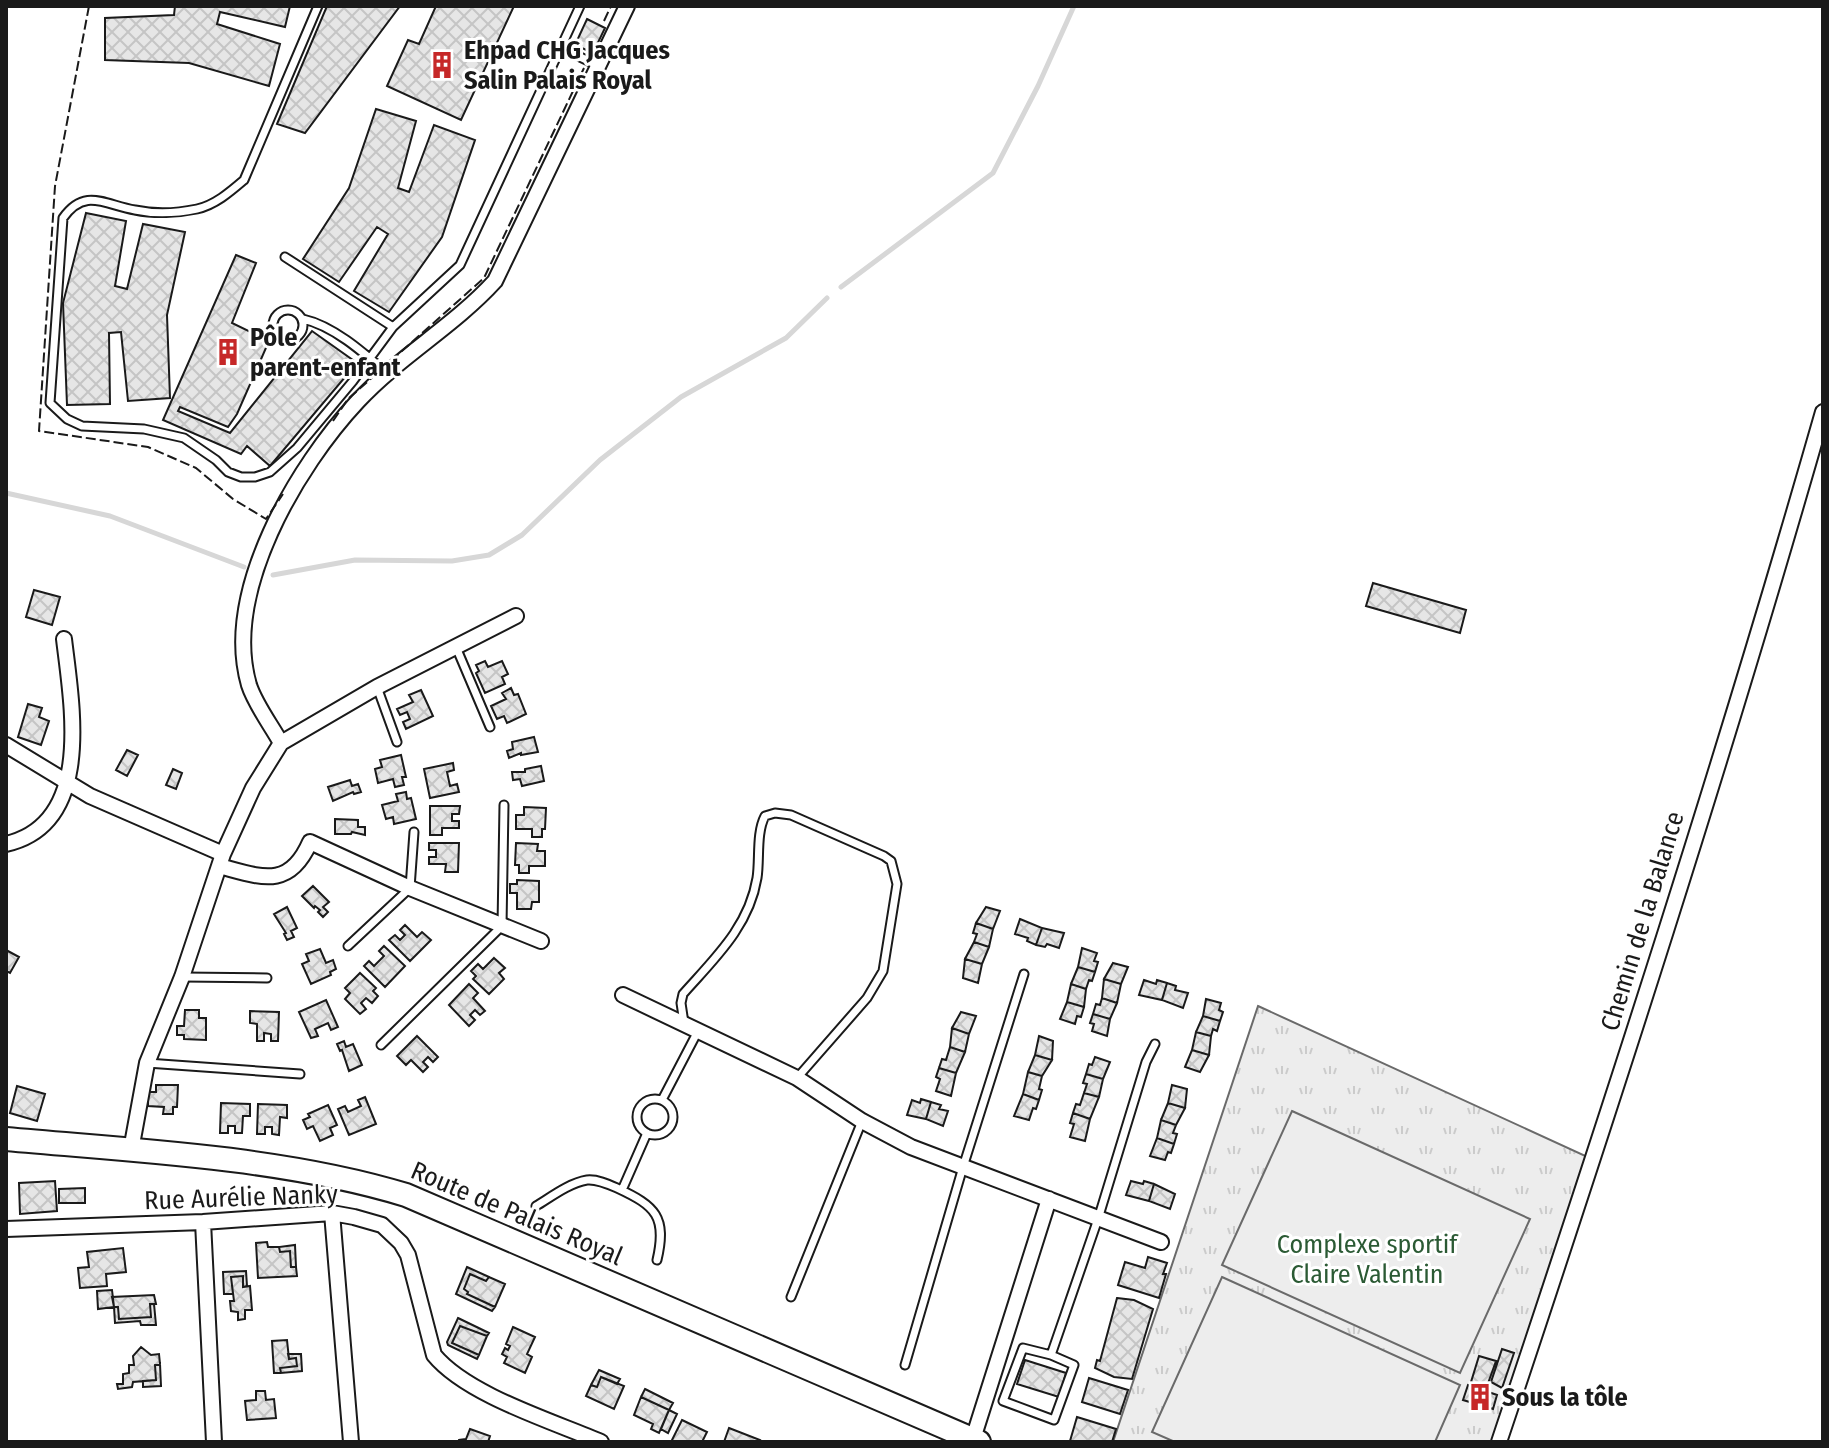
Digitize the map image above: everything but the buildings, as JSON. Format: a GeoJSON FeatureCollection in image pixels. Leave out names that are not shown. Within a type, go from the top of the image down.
{"type":"FeatureCollection","features":[{"type":"Feature","properties":{"kind":"main road","name":"Route de Palais Royal"},"geometry":{"type":"LineString","coordinates":[[6,1139],[270,1166],[354,1179],[406,1195],[975,1441]]}},
{"type":"Feature","properties":{"kind":"street"},"geometry":{"type":"LineString","coordinates":[[281,743],[250,686],[241,635],[259,559],[281,509],[323,444],[358,400],[475,303],[495,281],[627,6]]}},
{"type":"Feature","properties":{"kind":"street","name":"Chemin de la Balance"},"geometry":{"type":"LineString","coordinates":[[1499,1442],[1585,1185],[1731,720],[1823,412]]}},
{"type":"Feature","properties":{"kind":"street"},"geometry":{"type":"LineString","coordinates":[[131,1150],[147,1063],[182,977],[221,860],[253,788],[281,743],[377,687],[516,616]]}},
{"type":"Feature","properties":{"kind":"street"},"geometry":{"type":"LineString","coordinates":[[6,844],[32,834],[51,819],[68,784],[72,708],[64,639]]}},
{"type":"Feature","properties":{"kind":"street"},"geometry":{"type":"LineString","coordinates":[[6,745],[68,784],[262,878],[291,871],[310,842],[410,888],[541,941]]}},
{"type":"Feature","properties":{"kind":"street"},"geometry":{"type":"LineString","coordinates":[[623,995],[797,1078],[862,1121],[911,1147],[1161,1242]]}},
{"type":"Feature","properties":{"kind":"street"},"geometry":{"type":"LineString","coordinates":[[975,1441],[1049,1199]]}},
{"type":"Feature","properties":{"kind":"street"},"geometry":{"type":"LineString","coordinates":[[332,1213],[351,1442]]}},
{"type":"Feature","properties":{"kind":"street","name":"Rue Aurélie Nanky"},"geometry":{"type":"LineString","coordinates":[[6,1229],[203,1222],[332,1213],[382,1225],[401,1243],[408,1255],[434,1355],[455,1377],[601,1442]]}},
{"type":"Feature","properties":{"kind":"street"},"geometry":{"type":"LineString","coordinates":[[203,1222],[214,1442]]}},
{"type":"Feature","properties":{"kind":"lane"},"geometry":{"type":"LineString","coordinates":[[318,6],[244,180],[225,196],[199,209],[166,212],[136,210],[85,200],[72,205],[63,218],[50,403],[67,419],[82,426],[144,429],[184,438],[228,472],[241,477],[270,472],[297,448],[393,327],[460,265],[580,6]]}},
{"type":"Feature","properties":{"kind":"lane"},"geometry":{"type":"LineString","coordinates":[[561,48],[599,66]]}},
{"type":"Feature","properties":{"kind":"lane"},"geometry":{"type":"LineString","coordinates":[[285,257],[393,327]]}},
{"type":"Feature","properties":{"kind":"lane"},"geometry":{"type":"LineString","coordinates":[[303,319],[302,333],[297,338],[283,340],[274,331],[275,317],[286,310],[293,310],[370,358],[388,374]]}},
{"type":"Feature","properties":{"kind":"lane"},"geometry":{"type":"LineString","coordinates":[[456,647],[490,727]]}},
{"type":"Feature","properties":{"kind":"lane"},"geometry":{"type":"LineString","coordinates":[[377,687],[397,742]]}},
{"type":"Feature","properties":{"kind":"lane"},"geometry":{"type":"LineString","coordinates":[[381,1045],[502,926],[504,805]]}},
{"type":"Feature","properties":{"kind":"lane"},"geometry":{"type":"LineString","coordinates":[[684,1023],[683,994],[735,935],[745,918],[757,880],[761,827],[765,816],[775,813],[791,815],[884,856],[891,861],[897,884],[883,971],[867,998],[797,1078]]}},
{"type":"Feature","properties":{"kind":"lane"},"geometry":{"type":"LineString","coordinates":[[348,946],[410,888],[414,832]]}},
{"type":"Feature","properties":{"kind":"lane"},"geometry":{"type":"LineString","coordinates":[[905,1365],[1024,974]]}},
{"type":"Feature","properties":{"kind":"lane"},"geometry":{"type":"LineString","coordinates":[[182,977],[267,978]]}},
{"type":"Feature","properties":{"kind":"lane"},"geometry":{"type":"LineString","coordinates":[[662,1100],[699,1030]]}},
{"type":"Feature","properties":{"kind":"lane"},"geometry":{"type":"LineString","coordinates":[[1051,1355],[1098,1219],[1146,1062],[1155,1044]]}},
{"type":"Feature","properties":{"kind":"lane"},"geometry":{"type":"LineString","coordinates":[[147,1063],[300,1074]]}},
{"type":"Feature","properties":{"kind":"lane"},"geometry":{"type":"LineString","coordinates":[[653,1098],[662,1100],[670,1106],[674,1115],[672,1124],[666,1132],[656,1135],[647,1133],[640,1127],[637,1118],[639,1109],[653,1098]]}},
{"type":"Feature","properties":{"kind":"lane"},"geometry":{"type":"LineString","coordinates":[[791,1297],[862,1121]]}},
{"type":"Feature","properties":{"kind":"lane"},"geometry":{"type":"LineString","coordinates":[[622,1190],[647,1133]]}},
{"type":"Feature","properties":{"kind":"lane"},"geometry":{"type":"LineString","coordinates":[[536,1206],[589,1180],[622,1190],[651,1206],[657,1215],[662,1237],[657,1260]]}},
{"type":"Feature","properties":{"kind":"lane"},"geometry":{"type":"LineString","coordinates":[[1023,1348],[1051,1355],[1074,1365],[1054,1420],[1003,1401],[1023,1348]]}},
{"type":"Feature","properties":{"kind":"green space","name":"Complexe sportif Claire Valentin"},"geometry":{"type":"Polygon","coordinates":[[[1258,1006],[1592,1159],[1499,1442],[1113,1442],[1258,1006]]]}},
{"type":"Feature","properties":{"kind":"shaded area"},"geometry":{"type":"Polygon","coordinates":[[[1292,1111],[1530,1219],[1460,1373],[1222,1265],[1292,1111]]]}},
{"type":"Feature","properties":{"kind":"shaded area"},"geometry":{"type":"Polygon","coordinates":[[[1222,1277],[1460,1385],[1435,1442],[1175,1442],[1152,1432],[1222,1277]]]}},
{"type":"Feature","properties":{"kind":"waterway"},"geometry":{"type":"LineString","coordinates":[[841,287],[993,173],[1038,86],[1074,6]]}},
{"type":"Feature","properties":{"kind":"waterway"},"geometry":{"type":"LineString","coordinates":[[273,575],[355,560],[452,561],[489,555],[522,535],[600,460],[681,397],[786,338],[827,298]]}},
{"type":"Feature","properties":{"kind":"waterway"},"geometry":{"type":"LineString","coordinates":[[6,493],[110,516],[244,567]]}},
{"type":"Feature","properties":{"kind":"fence"},"geometry":{"type":"LineString","coordinates":[[89,6],[55,186],[39,431],[148,447],[196,468],[233,499],[266,519],[283,494]]}},
{"type":"Feature","properties":{"kind":"fence"},"geometry":{"type":"LineString","coordinates":[[604,21],[611,6]]}},
{"type":"Feature","properties":{"kind":"fence"},"geometry":{"type":"LineString","coordinates":[[333,421],[348,399],[484,278],[584,68]]}},
{"type":"Feature","properties":{"kind":"place","name":"Ehpad CHG Jacques Salin Palais Royal"},"geometry":{"type":"Point","coordinates":[442,65]}},
{"type":"Feature","properties":{"kind":"place","name":"Pôle parent-enfant"},"geometry":{"type":"Point","coordinates":[228,352]}},
{"type":"Feature","properties":{"kind":"place","name":"Sous la tôle"},"geometry":{"type":"Point","coordinates":[1480,1397]}}]}
